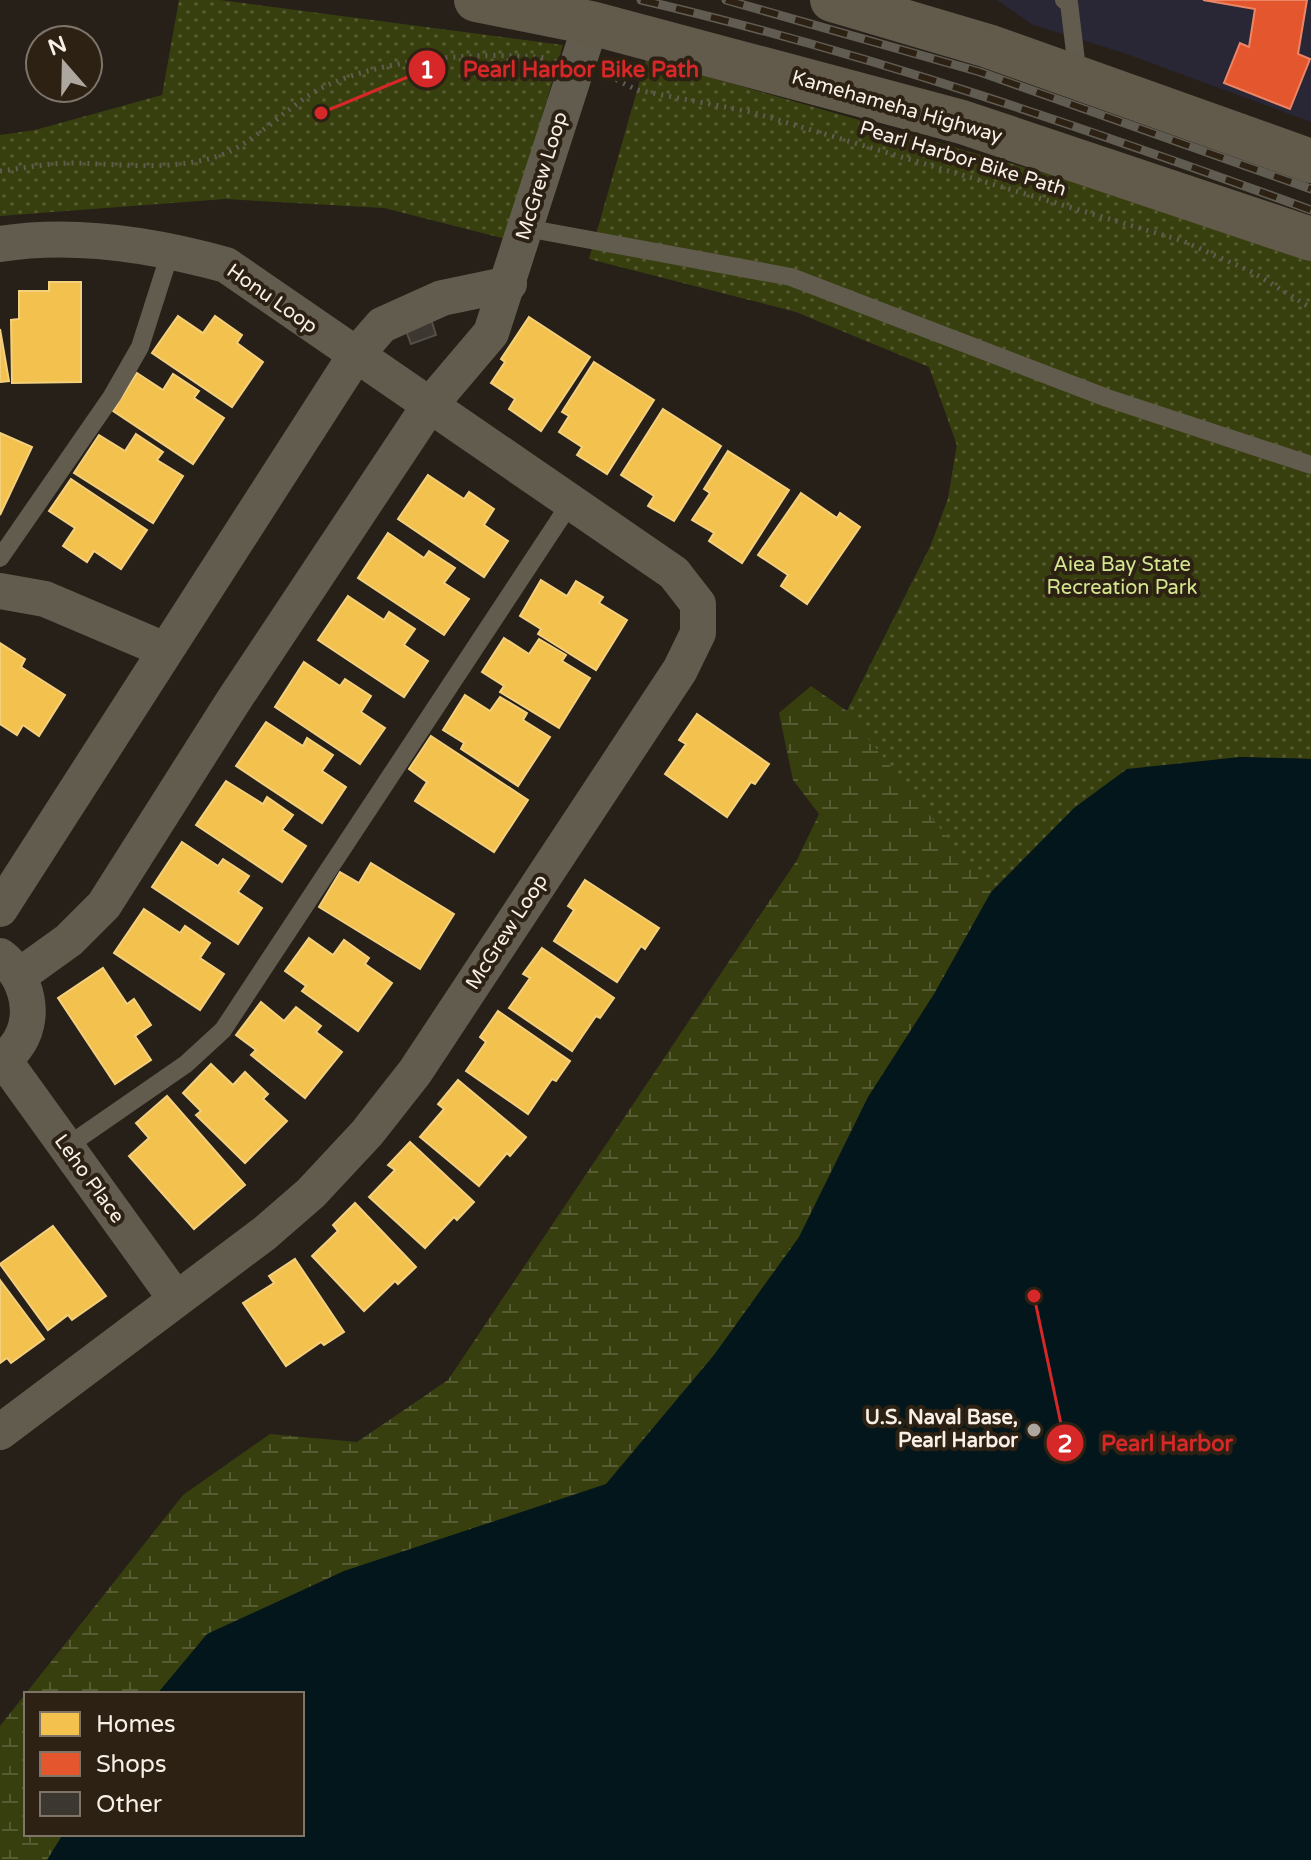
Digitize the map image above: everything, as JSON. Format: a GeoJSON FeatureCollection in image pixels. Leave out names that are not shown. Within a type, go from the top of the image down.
{"type":"FeatureCollection","features":[{"type":"Feature","properties":{"kind":"main road","name":"Kamehameha Highway"},"geometry":{"type":"LineString","coordinates":[[476,0],[585,42],[962,122],[1311,239]]}},
{"type":"Feature","properties":{"kind":"main road"},"geometry":{"type":"LineString","coordinates":[[832,0],[936,14],[988,46],[1311,161]]}},
{"type":"Feature","properties":{"kind":"street","name":"McGrew Loop"},"geometry":{"type":"LineString","coordinates":[[10,966],[69,940],[104,905],[232,703],[429,406],[491,333],[585,42]]}},
{"type":"Feature","properties":{"kind":"street","name":"Honu Loop"},"geometry":{"type":"LineString","coordinates":[[0,244],[85,240],[171,250],[226,265],[429,406]]}},
{"type":"Feature","properties":{"kind":"street"},"geometry":{"type":"LineString","coordinates":[[0,909],[355,356],[382,325],[442,298],[509,284]]}},
{"type":"Feature","properties":{"kind":"street","name":"McGrew Loop"},"geometry":{"type":"LineString","coordinates":[[0,1432],[265,1233],[311,1193],[367,1133],[415,1072],[680,670],[698,633],[698,604],[674,573],[429,406]]}},
{"type":"Feature","properties":{"kind":"street"},"geometry":{"type":"LineString","coordinates":[[0,591],[45,599],[165,650]]}},
{"type":"Feature","properties":{"kind":"street"},"geometry":{"type":"LineString","coordinates":[[2,1060],[15,1048],[26,1026],[28,1000],[10,966]]}},
{"type":"Feature","properties":{"kind":"street","name":"Leho Place"},"geometry":{"type":"LineString","coordinates":[[2,1060],[176,1299]]}},
{"type":"Feature","properties":{"kind":"lane"},"geometry":{"type":"LineString","coordinates":[[1064,0],[1069,3],[1078,77]]}},
{"type":"Feature","properties":{"kind":"lane"},"geometry":{"type":"LineString","coordinates":[[526,228],[791,277],[1107,398],[1311,465]]}},
{"type":"Feature","properties":{"kind":"lane"},"geometry":{"type":"LineString","coordinates":[[0,558],[112,396],[140,347],[171,250]]}},
{"type":"Feature","properties":{"kind":"lane"},"geometry":{"type":"LineString","coordinates":[[66,1147],[186,1064],[223,1030],[571,502]]}},
{"type":"Feature","properties":{"kind":"path","name":"Pearl Harbor Bike Path"},"geometry":{"type":"LineString","coordinates":[[0,171],[68,163],[173,166],[226,153],[309,95],[346,76],[389,65],[510,54],[585,42],[637,90],[751,112],[1183,241],[1254,273],[1311,308]]}},
{"type":"Feature","properties":{"kind":"shaded area"},"geometry":{"type":"Polygon","coordinates":[[[997,0],[1311,0],[1311,122],[1124,53],[1033,25],[997,0]]]}},
{"type":"Feature","properties":{"kind":"shaded area"},"geometry":{"type":"Polygon","coordinates":[[[1240,757],[1311,759],[1311,1860],[47,1860],[62,1836],[304,1836],[304,1692],[159,1692],[207,1634],[344,1571],[606,1484],[714,1355],[799,1237],[868,1097],[934,994],[991,892],[1074,808],[1127,769],[1240,757]]]}},
{"type":"Feature","properties":{"kind":"green space"},"geometry":{"type":"Polygon","coordinates":[[[179,0],[220,0],[563,45],[506,239],[384,208],[225,199],[0,216],[0,135],[35,130],[162,95],[179,0]]]}},
{"type":"Feature","properties":{"kind":"green space","name":"Aiea Bay State Recreation Park"},"geometry":{"type":"Polygon","coordinates":[[[646,59],[1254,233],[1311,253],[1311,759],[1240,757],[1018,867],[991,892],[847,712],[931,545],[948,499],[957,445],[929,367],[796,312],[589,259],[646,59]]]}},
{"type":"Feature","properties":{"kind":"green space"},"geometry":{"type":"Polygon","coordinates":[[[948,418],[1190,695],[1198,784],[651,1474],[187,1692],[27,1692],[183,1495],[270,1434],[357,1442],[448,1380],[797,860],[819,814],[793,780],[779,713],[811,686],[847,711],[931,545],[948,499],[957,445],[948,418]]]}},
{"type":"Feature","properties":{"kind":"green space"},"geometry":{"type":"Polygon","coordinates":[[[24,1696],[24,1836],[98,1836],[84,1860],[0,1860],[0,1726],[24,1696]]]}},
{"type":"Feature","properties":{"kind":"building: Homes"},"geometry":{"type":"Polygon","coordinates":[[[49,282],[81,282],[81,382],[12,383],[11,320],[19,319],[19,291],[49,291],[49,282]]]}},
{"type":"Feature","properties":{"kind":"building: Homes"},"geometry":{"type":"Polygon","coordinates":[[[178,316],[203,333],[215,316],[242,335],[237,343],[263,362],[232,407],[152,353],[178,316]]]}},
{"type":"Feature","properties":{"kind":"building: Homes"},"geometry":{"type":"Polygon","coordinates":[[[529,317],[590,357],[541,431],[509,409],[515,399],[491,383],[505,362],[501,359],[529,317]]]}},
{"type":"Feature","properties":{"kind":"building: Homes"},"geometry":{"type":"Polygon","coordinates":[[[0,329],[9,381],[0,382],[0,329]]]}},
{"type":"Feature","properties":{"kind":"building: Homes"},"geometry":{"type":"Polygon","coordinates":[[[594,362],[654,400],[607,474],[577,455],[582,447],[559,432],[569,416],[562,412],[594,362]]]}},
{"type":"Feature","properties":{"kind":"building: Homes"},"geometry":{"type":"Polygon","coordinates":[[[137,373],[163,390],[173,374],[199,391],[194,398],[224,418],[193,464],[113,411],[137,373]]]}},
{"type":"Feature","properties":{"kind":"building: Homes"},"geometry":{"type":"Polygon","coordinates":[[[663,409],[721,446],[674,521],[648,506],[654,496],[621,475],[663,409]]]}},
{"type":"Feature","properties":{"kind":"building: Homes"},"geometry":{"type":"Polygon","coordinates":[[[0,433],[32,447],[0,515],[0,433]]]}},
{"type":"Feature","properties":{"kind":"building: Homes"},"geometry":{"type":"Polygon","coordinates":[[[136,434],[163,452],[157,460],[183,476],[153,523],[74,473],[99,435],[125,451],[136,434]]]}},
{"type":"Feature","properties":{"kind":"building: Homes"},"geometry":{"type":"Polygon","coordinates":[[[728,451],[789,490],[742,563],[709,541],[714,533],[692,520],[710,493],[704,489],[728,451]]]}},
{"type":"Feature","properties":{"kind":"building: Homes"},"geometry":{"type":"Polygon","coordinates":[[[428,475],[464,499],[469,492],[494,509],[484,525],[508,541],[484,577],[398,519],[428,475]]]}},
{"type":"Feature","properties":{"kind":"building: Homes"},"geometry":{"type":"Polygon","coordinates":[[[71,479],[147,530],[121,569],[94,551],[87,562],[63,546],[75,528],[49,511],[71,479]]]}},
{"type":"Feature","properties":{"kind":"building: Homes"},"geometry":{"type":"Polygon","coordinates":[[[801,493],[837,518],[840,513],[860,527],[807,604],[781,586],[788,575],[758,555],[801,493]]]}},
{"type":"Feature","properties":{"kind":"building: Homes"},"geometry":{"type":"Polygon","coordinates":[[[388,533],[424,558],[429,551],[455,568],[444,583],[469,599],[444,635],[358,578],[388,533]]]}},
{"type":"Feature","properties":{"kind":"building: Homes"},"geometry":{"type":"Polygon","coordinates":[[[541,580],[567,596],[576,581],[603,597],[599,603],[627,620],[596,670],[538,634],[541,629],[520,616],[541,580]]]}},
{"type":"Feature","properties":{"kind":"building: Homes"},"geometry":{"type":"Polygon","coordinates":[[[348,596],[384,620],[389,612],[415,629],[404,645],[428,661],[404,697],[318,640],[348,596]]]}},
{"type":"Feature","properties":{"kind":"building: Homes"},"geometry":{"type":"Polygon","coordinates":[[[504,638],[529,654],[539,639],[566,655],[562,661],[590,678],[559,728],[500,692],[504,686],[482,672],[504,638]]]}},
{"type":"Feature","properties":{"kind":"building: Homes"},"geometry":{"type":"Polygon","coordinates":[[[0,643],[25,659],[21,667],[65,695],[39,736],[23,725],[17,735],[0,724],[0,643]]]}},
{"type":"Feature","properties":{"kind":"building: Homes"},"geometry":{"type":"Polygon","coordinates":[[[304,662],[340,686],[345,679],[371,696],[361,712],[385,728],[360,764],[275,707],[304,662]]]}},
{"type":"Feature","properties":{"kind":"building: Homes"},"geometry":{"type":"Polygon","coordinates":[[[465,695],[490,711],[500,697],[527,713],[523,720],[550,737],[518,786],[461,749],[464,743],[443,730],[465,695]]]}},
{"type":"Feature","properties":{"kind":"building: Homes"},"geometry":{"type":"Polygon","coordinates":[[[697,714],[769,764],[755,784],[751,782],[727,817],[665,774],[686,744],[679,740],[697,714]]]}},
{"type":"Feature","properties":{"kind":"building: Homes"},"geometry":{"type":"Polygon","coordinates":[[[266,722],[303,746],[307,738],[333,755],[322,771],[346,787],[322,823],[236,766],[266,722]]]}},
{"type":"Feature","properties":{"kind":"building: Homes"},"geometry":{"type":"Polygon","coordinates":[[[431,736],[528,800],[494,852],[415,801],[427,782],[409,769],[431,736]]]}},
{"type":"Feature","properties":{"kind":"building: Homes"},"geometry":{"type":"Polygon","coordinates":[[[226,781],[263,804],[267,797],[293,815],[282,830],[306,846],[282,882],[196,825],[226,781]]]}},
{"type":"Feature","properties":{"kind":"building: Homes"},"geometry":{"type":"Polygon","coordinates":[[[182,842],[218,866],[223,859],[249,876],[238,892],[262,908],[238,944],[152,887],[182,842]]]}},
{"type":"Feature","properties":{"kind":"building: Homes"},"geometry":{"type":"Polygon","coordinates":[[[371,863],[454,914],[420,969],[319,907],[340,872],[359,883],[371,863]]]}},
{"type":"Feature","properties":{"kind":"building: Homes"},"geometry":{"type":"Polygon","coordinates":[[[585,880],[659,928],[645,949],[641,946],[617,982],[554,941],[574,910],[568,906],[585,880]]]}},
{"type":"Feature","properties":{"kind":"building: Homes"},"geometry":{"type":"Polygon","coordinates":[[[144,909],[180,933],[185,926],[210,943],[200,958],[224,974],[200,1010],[114,953],[144,909]]]}},
{"type":"Feature","properties":{"kind":"building: Homes"},"geometry":{"type":"Polygon","coordinates":[[[309,938],[333,955],[344,940],[369,958],[365,964],[392,983],[358,1031],[302,991],[306,986],[285,971],[309,938]]]}},
{"type":"Feature","properties":{"kind":"building: Homes"},"geometry":{"type":"Polygon","coordinates":[[[542,948],[614,998],[600,1018],[596,1016],[572,1051],[509,1008],[530,978],[523,974],[542,948]]]}},
{"type":"Feature","properties":{"kind":"building: Homes"},"geometry":{"type":"Polygon","coordinates":[[[103,968],[127,1004],[134,999],[151,1025],[135,1036],[151,1060],[115,1084],[58,998],[103,968]]]}},
{"type":"Feature","properties":{"kind":"building: Homes"},"geometry":{"type":"Polygon","coordinates":[[[261,1002],[284,1021],[296,1007],[321,1026],[316,1032],[342,1052],[305,1098],[251,1055],[256,1050],[236,1035],[261,1002]]]}},
{"type":"Feature","properties":{"kind":"building: Homes"},"geometry":{"type":"Polygon","coordinates":[[[498,1011],[570,1061],[556,1081],[552,1079],[528,1114],[466,1071],[486,1042],[480,1037],[498,1011]]]}},
{"type":"Feature","properties":{"kind":"building: Homes"},"geometry":{"type":"Polygon","coordinates":[[[211,1064],[233,1085],[245,1072],[268,1094],[263,1099],[287,1121],[245,1163],[196,1115],[201,1111],[183,1093],[211,1064]]]}},
{"type":"Feature","properties":{"kind":"building: Homes"},"geometry":{"type":"Polygon","coordinates":[[[458,1080],[526,1137],[510,1156],[507,1153],[479,1186],[420,1137],[444,1109],[438,1104],[458,1080]]]}},
{"type":"Feature","properties":{"kind":"building: Homes"},"geometry":{"type":"Polygon","coordinates":[[[167,1096],[245,1185],[194,1229],[129,1156],[149,1138],[136,1123],[167,1096]]]}},
{"type":"Feature","properties":{"kind":"building: Homes"},"geometry":{"type":"Polygon","coordinates":[[[410,1142],[474,1202],[457,1220],[454,1217],[425,1248],[369,1197],[395,1170],[388,1165],[410,1142]]]}},
{"type":"Feature","properties":{"kind":"building: Homes"},"geometry":{"type":"Polygon","coordinates":[[[355,1203],[416,1267],[398,1284],[395,1281],[364,1311],[312,1256],[338,1231],[333,1225],[355,1203]]]}},
{"type":"Feature","properties":{"kind":"building: Homes"},"geometry":{"type":"Polygon","coordinates":[[[53,1226],[106,1296],[72,1320],[68,1315],[48,1330],[0,1264],[53,1226]]]}},
{"type":"Feature","properties":{"kind":"building: Homes"},"geometry":{"type":"Polygon","coordinates":[[[295,1259],[344,1332],[324,1345],[321,1342],[286,1366],[243,1303],[274,1283],[269,1276],[295,1259]]]}},
{"type":"Feature","properties":{"kind":"building: Homes"},"geometry":{"type":"Polygon","coordinates":[[[0,1280],[44,1339],[11,1363],[7,1358],[0,1363],[0,1280]]]}},
{"type":"Feature","properties":{"kind":"building: Shops"},"geometry":{"type":"Polygon","coordinates":[[[1203,0],[1307,0],[1298,54],[1310,59],[1290,109],[1224,83],[1240,43],[1249,47],[1255,9],[1203,0]]]}},
{"type":"Feature","properties":{"kind":"building: Other"},"geometry":{"type":"Polygon","coordinates":[[[431,319],[436,335],[411,344],[405,328],[431,319]]]}},
{"type":"Feature","properties":{"kind":"railway"},"geometry":{"type":"LineString","coordinates":[[641,0],[811,44],[979,95],[1311,210]]}},
{"type":"Feature","properties":{"kind":"railway"},"geometry":{"type":"LineString","coordinates":[[726,0],[980,72],[1311,189]]}},
{"type":"Feature","properties":{"kind":"place","name":"Pearl Harbor Bike Path"},"geometry":{"type":"Point","coordinates":[321,113]}},
{"type":"Feature","properties":{"kind":"place","name":"Pearl Harbor"},"geometry":{"type":"Point","coordinates":[1034,1296]}},
{"type":"Feature","properties":{"kind":"place","name":"U.S. Naval Base, Pearl Harbor"},"geometry":{"type":"Point","coordinates":[1034,1430]}}]}
